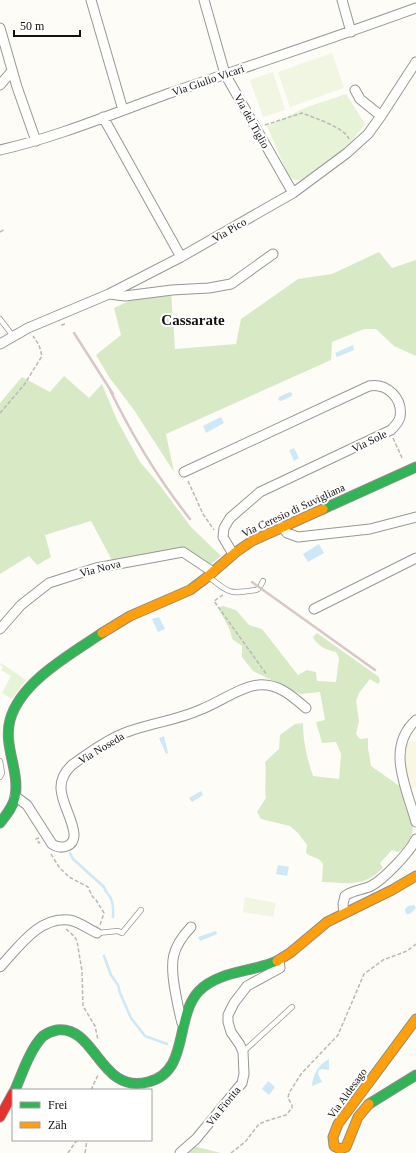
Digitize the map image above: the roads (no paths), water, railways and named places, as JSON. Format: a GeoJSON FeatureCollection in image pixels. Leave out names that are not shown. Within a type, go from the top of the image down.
{"type":"FeatureCollection","features":[{"type":"Feature","properties":{"kind":"street"},"geometry":{"type":"LineString","coordinates":[[91,0],[123,110]]}},
{"type":"Feature","properties":{"kind":"street","name":"Via del Tiglio"},"geometry":{"type":"LineString","coordinates":[[204,0],[225,74],[293,193]]}},
{"type":"Feature","properties":{"kind":"street"},"geometry":{"type":"LineString","coordinates":[[342,0],[351,32]]}},
{"type":"Feature","properties":{"kind":"street","name":"Via Giulio Vicari"},"geometry":{"type":"LineString","coordinates":[[0,150],[36,140],[351,32],[416,8]]}},
{"type":"Feature","properties":{"kind":"street"},"geometry":{"type":"LineString","coordinates":[[0,28],[12,71],[36,140]]}},
{"type":"Feature","properties":{"kind":"street","name":"Via Pico"},"geometry":{"type":"LineString","coordinates":[[0,344],[28,328],[109,294],[181,257],[293,193],[347,153],[368,134],[416,62]]}},
{"type":"Feature","properties":{"kind":"street"},"geometry":{"type":"LineString","coordinates":[[0,85],[12,71]]}},
{"type":"Feature","properties":{"kind":"street"},"geometry":{"type":"LineString","coordinates":[[356,90],[360,99],[381,116]]}},
{"type":"Feature","properties":{"kind":"street"},"geometry":{"type":"LineString","coordinates":[[103,117],[181,257]]}},
{"type":"Feature","properties":{"kind":"street"},"geometry":{"type":"LineString","coordinates":[[109,294],[125,296],[172,290],[209,288],[231,284],[273,254]]}},
{"type":"Feature","properties":{"kind":"street","name":"Via Sole"},"geometry":{"type":"LineString","coordinates":[[184,472],[369,386],[377,384],[386,388],[397,398],[400,406],[400,419],[389,431],[260,492],[230,518],[224,528],[223,537],[233,554]]}},
{"type":"Feature","properties":{"kind":"street","name":"Via Ceresio di Suvigliana"},"geometry":{"type":"LineString","coordinates":[[0,824],[8,813],[15,796],[15,776],[4,731],[22,699],[36,682],[58,662],[125,619],[182,594],[211,574],[233,554],[252,541],[412,468]]}},
{"type":"Feature","properties":{"kind":"street"},"geometry":{"type":"LineString","coordinates":[[282,527],[287,533],[298,537],[355,532],[416,517]]}},
{"type":"Feature","properties":{"kind":"street","name":"Via Nova"},"geometry":{"type":"LineString","coordinates":[[0,629],[21,605],[48,583],[96,568],[183,552],[211,574]]}},
{"type":"Feature","properties":{"kind":"street"},"geometry":{"type":"LineString","coordinates":[[314,609],[416,558]]}},
{"type":"Feature","properties":{"kind":"street","name":"Via Noseda"},"geometry":{"type":"LineString","coordinates":[[15,796],[26,805],[44,837],[56,846],[65,847],[72,843],[74,830],[61,794],[63,779],[72,765],[115,737],[128,731],[191,714],[251,686],[263,685],[274,687],[289,694],[306,708]]}},
{"type":"Feature","properties":{"kind":"street"},"geometry":{"type":"LineString","coordinates":[[416,720],[408,729],[401,742],[399,757],[401,772],[416,822]]}},
{"type":"Feature","properties":{"kind":"street"},"geometry":{"type":"LineString","coordinates":[[344,913],[343,904],[345,896],[348,893],[366,888],[378,882],[406,853],[416,839]]}},
{"type":"Feature","properties":{"kind":"street"},"geometry":{"type":"LineString","coordinates":[[16,1089],[41,1039],[46,1034],[64,1030],[77,1035],[84,1041],[103,1066],[115,1078],[127,1083],[145,1083],[155,1080],[165,1074],[175,1060],[178,1052],[185,1013],[190,1002],[198,992],[215,980],[264,966],[279,960],[328,922],[416,876]]}},
{"type":"Feature","properties":{"kind":"street"},"geometry":{"type":"LineString","coordinates":[[0,967],[35,931],[46,924],[56,921],[69,920],[96,933]]}},
{"type":"Feature","properties":{"kind":"street"},"geometry":{"type":"LineString","coordinates":[[182,1023],[178,1009],[172,964],[177,947],[191,927]]}},
{"type":"Feature","properties":{"kind":"street","name":"Via Fiorita"},"geometry":{"type":"LineString","coordinates":[[180,1153],[196,1139],[241,1085],[244,1078],[243,1052],[231,1032],[228,1018],[230,1009],[238,996],[247,986],[279,969],[281,966],[279,960]]}},
{"type":"Feature","properties":{"kind":"street","name":"Via Aldesago"},"geometry":{"type":"LineString","coordinates":[[416,1019],[338,1124],[332,1140],[336,1150],[346,1148],[358,1117],[369,1104],[416,1075]]}},
{"type":"Feature","properties":{"kind":"street"},"geometry":{"type":"LineString","coordinates":[[0,1117],[12,1095]]}},
{"type":"Feature","properties":{"kind":"lane"},"geometry":{"type":"LineString","coordinates":[[0,319],[13,336]]}},
{"type":"Feature","properties":{"kind":"lane"},"geometry":{"type":"LineString","coordinates":[[211,574],[230,592],[256,590],[261,585]]}},
{"type":"Feature","properties":{"kind":"lane"},"geometry":{"type":"LineString","coordinates":[[0,761],[2,774],[0,777]]}},
{"type":"Feature","properties":{"kind":"lane"},"geometry":{"type":"LineString","coordinates":[[96,933],[118,931],[122,933],[141,910]]}},
{"type":"Feature","properties":{"kind":"lane"},"geometry":{"type":"LineString","coordinates":[[243,1052],[292,1007]]}},
{"type":"Feature","properties":{"kind":"water"},"geometry":{"type":"Polygon","coordinates":[[[353,345],[354,350],[337,357],[335,353],[353,345]]]}},
{"type":"Feature","properties":{"kind":"water"},"geometry":{"type":"Polygon","coordinates":[[[290,392],[292,393],[292,396],[281,401],[278,400],[279,397],[290,392]]]}},
{"type":"Feature","properties":{"kind":"water"},"geometry":{"type":"Polygon","coordinates":[[[221,417],[224,423],[206,433],[203,426],[221,417]]]}},
{"type":"Feature","properties":{"kind":"water"},"geometry":{"type":"Polygon","coordinates":[[[294,448],[299,458],[294,461],[289,450],[294,448]]]}},
{"type":"Feature","properties":{"kind":"water"},"geometry":{"type":"Polygon","coordinates":[[[319,544],[324,553],[308,562],[303,554],[319,544]]]}},
{"type":"Feature","properties":{"kind":"water"},"geometry":{"type":"Polygon","coordinates":[[[159,617],[165,629],[158,632],[152,619],[159,617]]]}},
{"type":"Feature","properties":{"kind":"water"},"geometry":{"type":"Polygon","coordinates":[[[164,736],[168,753],[166,754],[159,738],[164,736]]]}},
{"type":"Feature","properties":{"kind":"water"},"geometry":{"type":"Polygon","coordinates":[[[201,791],[203,795],[192,802],[189,798],[201,791]]]}},
{"type":"Feature","properties":{"kind":"water"},"geometry":{"type":"Polygon","coordinates":[[[278,865],[289,867],[287,876],[276,874],[278,865]]]}},
{"type":"Feature","properties":{"kind":"water"},"geometry":{"type":"Polygon","coordinates":[[[414,905],[416,908],[410,914],[406,914],[405,909],[408,906],[414,905]]]}},
{"type":"Feature","properties":{"kind":"water"},"geometry":{"type":"Polygon","coordinates":[[[216,931],[217,934],[200,941],[198,937],[216,931]]]}},
{"type":"Feature","properties":{"kind":"water"},"geometry":{"type":"Polygon","coordinates":[[[329,1059],[329,1070],[319,1070],[318,1074],[322,1082],[312,1086],[317,1070],[329,1059]]]}},
{"type":"Feature","properties":{"kind":"water"},"geometry":{"type":"Polygon","coordinates":[[[268,1081],[275,1087],[269,1095],[262,1089],[268,1081]]]}},
{"type":"Feature","properties":{"kind":"waterway"},"geometry":{"type":"LineString","coordinates":[[70,853],[73,859],[104,887],[112,901],[113,917]]}},
{"type":"Feature","properties":{"kind":"waterway"},"geometry":{"type":"LineString","coordinates":[[104,956],[111,975],[118,985],[131,1018],[145,1036],[167,1044]]}},
{"type":"Feature","properties":{"kind":"railway"},"geometry":{"type":"LineString","coordinates":[[74,333],[113,394]]}},
{"type":"Feature","properties":{"kind":"railway"},"geometry":{"type":"LineString","coordinates":[[110,390],[127,424],[147,457],[190,519]]}},
{"type":"Feature","properties":{"kind":"railway"},"geometry":{"type":"LineString","coordinates":[[252,582],[375,670]]}},
{"type":"Feature","properties":{"kind":"district","name":"Cassarate"},"geometry":{"type":"Point","coordinates":[193,320]}}]}
